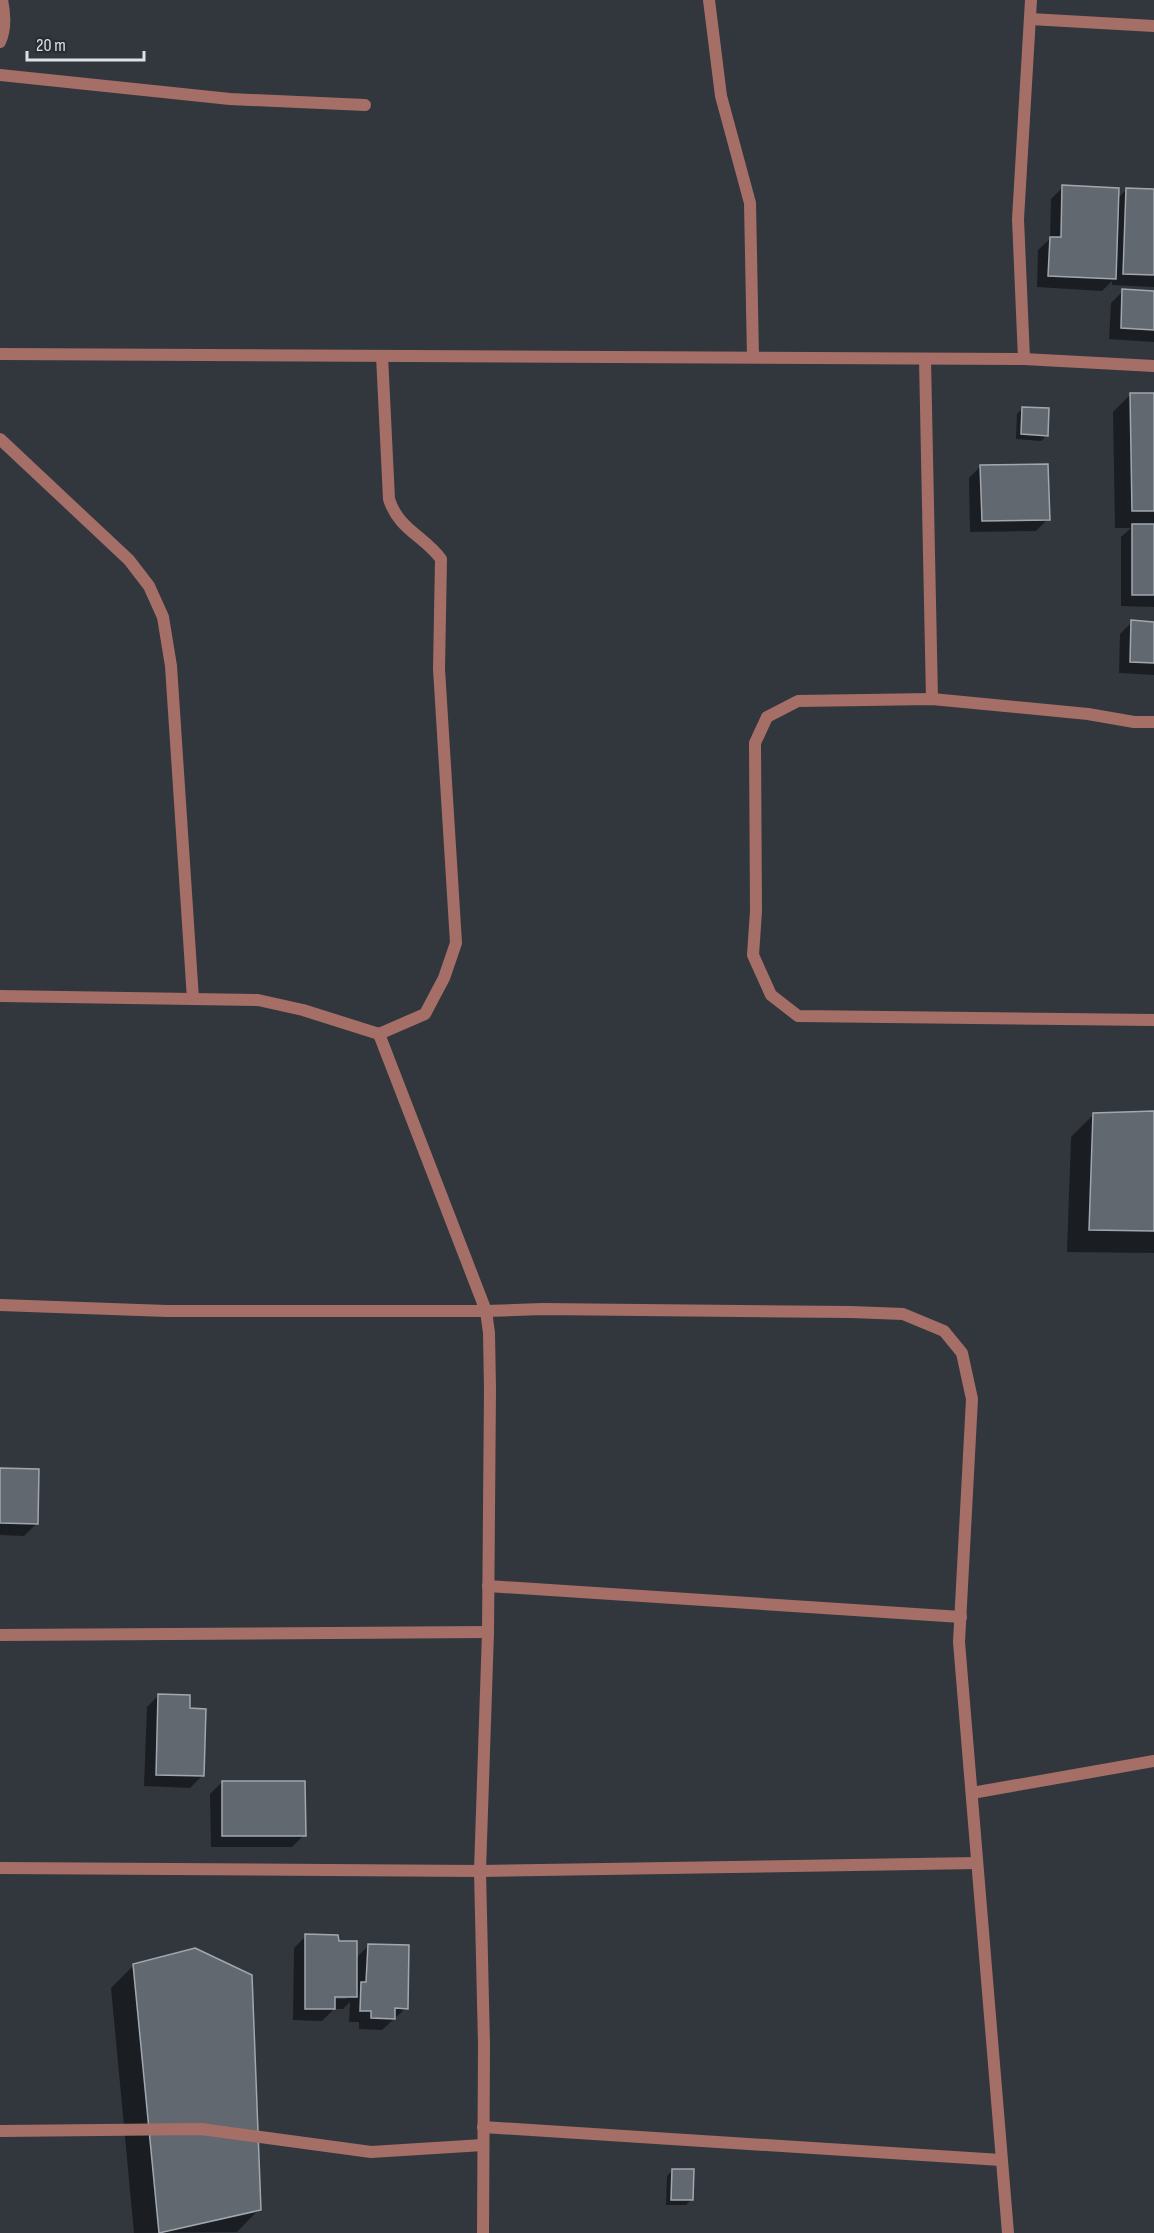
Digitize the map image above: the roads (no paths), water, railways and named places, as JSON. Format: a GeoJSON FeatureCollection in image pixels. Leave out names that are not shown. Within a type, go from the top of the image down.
{"type":"FeatureCollection","features":[{"type":"Feature","properties":{"kind":"street"},"geometry":{"type":"LineString","coordinates":[[0,42],[4,33],[2,0]]}},
{"type":"Feature","properties":{"kind":"street"},"geometry":{"type":"LineString","coordinates":[[709,0],[721,96],[750,202],[753,357]]}},
{"type":"Feature","properties":{"kind":"street"},"geometry":{"type":"LineString","coordinates":[[1024,360],[1018,219],[1031,0]]}},
{"type":"Feature","properties":{"kind":"street"},"geometry":{"type":"LineString","coordinates":[[1030,19],[1154,26]]}},
{"type":"Feature","properties":{"kind":"street"},"geometry":{"type":"LineString","coordinates":[[0,75],[230,99],[365,105]]}},
{"type":"Feature","properties":{"kind":"street"},"geometry":{"type":"LineString","coordinates":[[0,354],[753,357],[1024,360],[1154,366]]}},
{"type":"Feature","properties":{"kind":"street"},"geometry":{"type":"LineString","coordinates":[[0,996],[258,1000],[303,1010],[379,1034],[425,1014],[444,978],[456,943],[439,669],[441,559],[431,545],[402,524],[393,512],[389,499],[382,356]]}},
{"type":"Feature","properties":{"kind":"street"},"geometry":{"type":"LineString","coordinates":[[926,359],[932,699]]}},
{"type":"Feature","properties":{"kind":"street"},"geometry":{"type":"LineString","coordinates":[[0,439],[129,560],[149,586],[162,617],[171,666],[193,999]]}},
{"type":"Feature","properties":{"kind":"street"},"geometry":{"type":"LineString","coordinates":[[1154,722],[1134,722],[1088,714],[932,699],[798,701],[767,717],[755,744],[756,911],[753,955],[771,994],[798,1016],[1154,1020]]}},
{"type":"Feature","properties":{"kind":"street"},"geometry":{"type":"LineString","coordinates":[[379,1034],[486,1311],[489,1333],[488,1632],[480,1870],[484,2045],[483,2233]]}},
{"type":"Feature","properties":{"kind":"street"},"geometry":{"type":"LineString","coordinates":[[0,1305],[167,1311],[542,1309],[882,1313],[903,1314],[945,1331],[962,1353],[972,1399],[959,1642],[1008,2233]]}},
{"type":"Feature","properties":{"kind":"street"},"geometry":{"type":"LineString","coordinates":[[488,1586],[961,1617]]}},
{"type":"Feature","properties":{"kind":"street"},"geometry":{"type":"LineString","coordinates":[[0,1635],[488,1632]]}},
{"type":"Feature","properties":{"kind":"street"},"geometry":{"type":"LineString","coordinates":[[972,1793],[1154,1761]]}},
{"type":"Feature","properties":{"kind":"street"},"geometry":{"type":"LineString","coordinates":[[0,1868],[480,1870],[977,1863]]}},
{"type":"Feature","properties":{"kind":"street"},"geometry":{"type":"LineString","coordinates":[[483,2127],[1001,2160]]}},
{"type":"Feature","properties":{"kind":"street"},"geometry":{"type":"LineString","coordinates":[[0,2131],[201,2129],[370,2152],[483,2145]]}}]}
